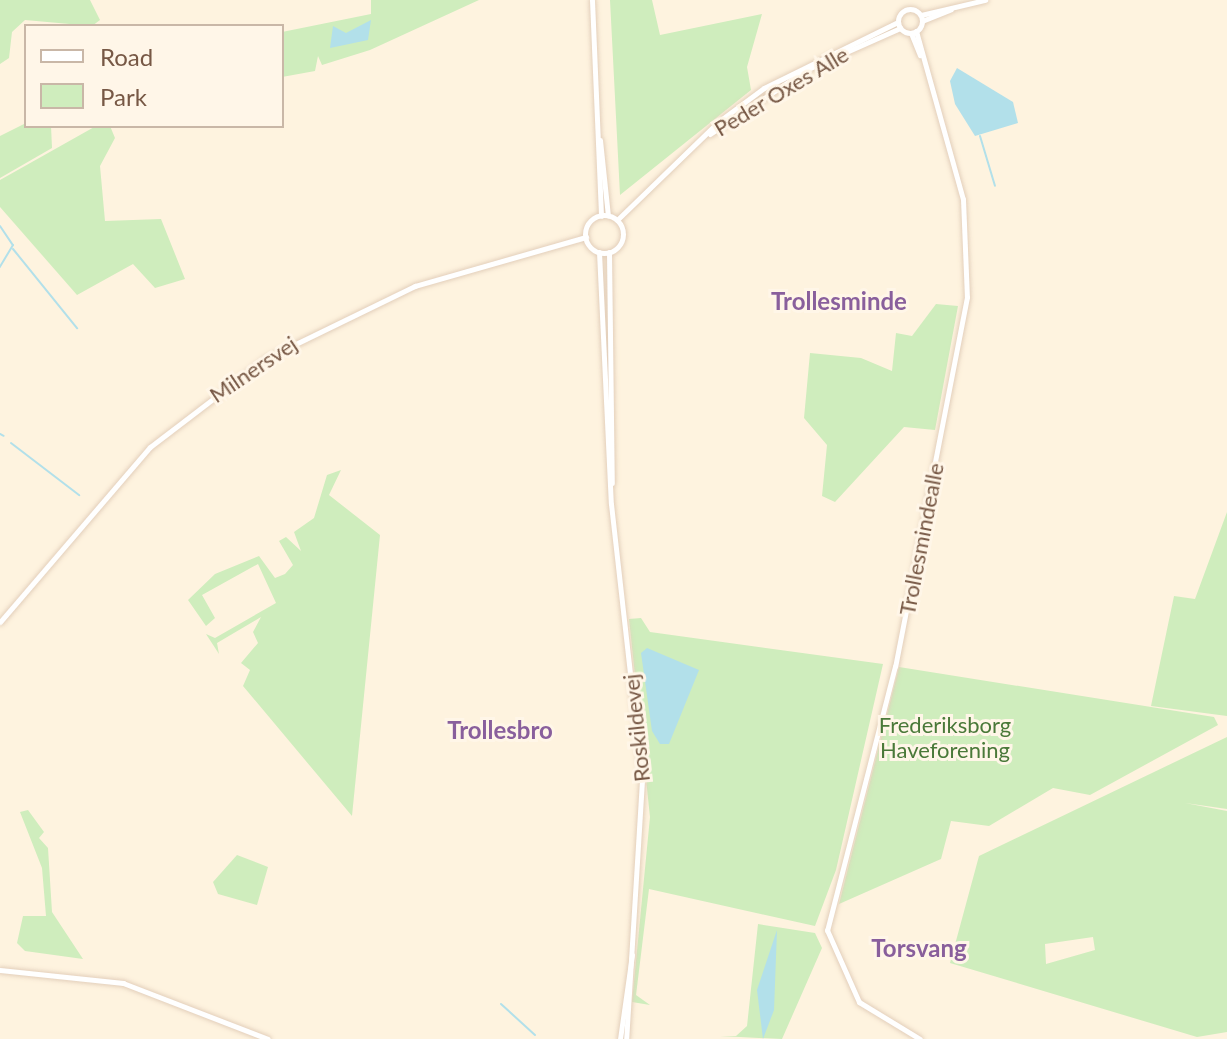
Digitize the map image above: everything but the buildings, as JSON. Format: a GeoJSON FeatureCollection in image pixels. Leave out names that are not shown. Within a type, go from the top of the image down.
{"type":"FeatureCollection","features":[{"type":"Feature","properties":{"kind":"street"},"geometry":{"type":"LineString","coordinates":[[592,0],[604,216],[586,237],[599,252],[609,252],[622,238],[617,220],[604,216]]}},
{"type":"Feature","properties":{"kind":"street"},"geometry":{"type":"LineString","coordinates":[[899,25],[914,32],[921,18],[985,0]]}},
{"type":"Feature","properties":{"kind":"street","name":"Peder Oxes Alle"},"geometry":{"type":"LineString","coordinates":[[617,220],[705,137],[764,88],[899,25],[905,10],[921,18]]}},
{"type":"Feature","properties":{"kind":"street","name":"Trollesmindealle"},"geometry":{"type":"LineString","coordinates":[[914,32],[963,199],[967,297],[895,666],[827,923],[830,946],[865,1009],[920,1039]]}},
{"type":"Feature","properties":{"kind":"street","name":"Milnersvej"},"geometry":{"type":"LineString","coordinates":[[0,622],[108,489],[173,426],[249,369],[325,324],[415,286],[586,237]]}},
{"type":"Feature","properties":{"kind":"street","name":"Roskildevej"},"geometry":{"type":"LineString","coordinates":[[599,252],[611,504],[642,780],[626,1039]]}},
{"type":"Feature","properties":{"kind":"street","name":"Roskildevej"},"geometry":{"type":"LineString","coordinates":[[609,252],[613,352],[611,504]]}},
{"type":"Feature","properties":{"kind":"street"},"geometry":{"type":"LineString","coordinates":[[602,353],[613,352]]}},
{"type":"Feature","properties":{"kind":"street","name":"Roskildevej"},"geometry":{"type":"LineString","coordinates":[[620,1039],[632,954]]}},
{"type":"Feature","properties":{"kind":"street"},"geometry":{"type":"LineString","coordinates":[[0,970],[77,974],[197,1007],[268,1039]]}},
{"type":"Feature","properties":{"kind":"green space"},"geometry":{"type":"Polygon","coordinates":[[[0,0],[90,0],[100,20],[95,24],[25,20],[12,32],[9,58],[0,64],[0,0]]]}},
{"type":"Feature","properties":{"kind":"green space"},"geometry":{"type":"Polygon","coordinates":[[[371,0],[479,0],[370,50],[322,65],[318,56],[315,71],[284,77],[284,32],[371,14],[371,0]]]}},
{"type":"Feature","properties":{"kind":"green space"},"geometry":{"type":"Polygon","coordinates":[[[610,0],[652,0],[660,35],[762,14],[747,67],[751,90],[620,195],[610,0]]]}},
{"type":"Feature","properties":{"kind":"green space"},"geometry":{"type":"Polygon","coordinates":[[[24,124],[24,128],[51,128],[52,148],[0,178],[0,136],[24,124]]]}},
{"type":"Feature","properties":{"kind":"green space"},"geometry":{"type":"Polygon","coordinates":[[[92,128],[111,128],[115,138],[100,166],[105,221],[161,219],[185,279],[155,288],[133,264],[77,295],[0,207],[0,180],[92,128]]]}},
{"type":"Feature","properties":{"kind":"green space"},"geometry":{"type":"Polygon","coordinates":[[[936,304],[958,306],[935,430],[904,427],[835,502],[822,496],[827,445],[804,418],[810,353],[861,358],[892,371],[896,333],[912,336],[936,304]]]}},
{"type":"Feature","properties":{"kind":"green space"},"geometry":{"type":"Polygon","coordinates":[[[341,470],[329,495],[380,535],[352,816],[243,686],[250,670],[241,663],[258,643],[253,632],[261,617],[217,643],[219,654],[206,634],[215,638],[276,603],[258,564],[202,595],[215,618],[206,626],[188,600],[215,574],[259,556],[275,578],[285,574],[293,565],[279,541],[286,537],[301,551],[294,532],[314,518],[327,475],[341,470]]]}},
{"type":"Feature","properties":{"kind":"green space"},"geometry":{"type":"Polygon","coordinates":[[[1227,512],[1227,716],[1151,706],[1174,596],[1195,599],[1227,512]]]}},
{"type":"Feature","properties":{"kind":"green space"},"geometry":{"type":"Polygon","coordinates":[[[641,618],[650,632],[883,664],[836,870],[815,926],[649,889],[636,995],[650,1005],[632,1002],[650,817],[629,619],[641,618]]]}},
{"type":"Feature","properties":{"kind":"green space","name":"Frederiksborg Haveforening"},"geometry":{"type":"Polygon","coordinates":[[[899,667],[1214,717],[1218,725],[1090,795],[1053,788],[989,826],[951,821],[941,859],[839,904],[899,667]]]}},
{"type":"Feature","properties":{"kind":"green space"},"geometry":{"type":"Polygon","coordinates":[[[1227,737],[1227,809],[1185,803],[1227,811],[1227,1032],[1197,1037],[950,963],[979,856],[1227,737]],[[1093,937],[1045,944],[1046,964],[1095,950],[1093,937]]]}},
{"type":"Feature","properties":{"kind":"green space"},"geometry":{"type":"Polygon","coordinates":[[[28,810],[44,832],[39,838],[48,848],[52,912],[83,959],[25,951],[17,943],[23,916],[46,916],[42,868],[20,812],[28,810]]]}},
{"type":"Feature","properties":{"kind":"green space"},"geometry":{"type":"Polygon","coordinates":[[[237,855],[268,867],[257,905],[218,894],[213,882],[237,855]]]}},
{"type":"Feature","properties":{"kind":"green space"},"geometry":{"type":"Polygon","coordinates":[[[758,924],[815,933],[822,948],[782,1039],[720,1036],[736,1036],[747,1026],[758,924]]]}},
{"type":"Feature","properties":{"kind":"water"},"geometry":{"type":"Polygon","coordinates":[[[371,20],[368,40],[330,48],[333,26],[346,33],[371,20]]]}},
{"type":"Feature","properties":{"kind":"water"},"geometry":{"type":"Polygon","coordinates":[[[957,68],[1013,102],[1018,123],[975,136],[955,104],[950,81],[957,68]]]}},
{"type":"Feature","properties":{"kind":"water"},"geometry":{"type":"Polygon","coordinates":[[[647,648],[699,670],[669,744],[660,744],[652,731],[641,653],[647,648]]]}},
{"type":"Feature","properties":{"kind":"water"},"geometry":{"type":"Polygon","coordinates":[[[777,930],[774,1010],[763,1039],[757,990],[777,930]]]}},
{"type":"Feature","properties":{"kind":"waterway"},"geometry":{"type":"LineString","coordinates":[[980,136],[995,186]]}},
{"type":"Feature","properties":{"kind":"waterway"},"geometry":{"type":"LineString","coordinates":[[0,226],[13,245],[0,267]]}},
{"type":"Feature","properties":{"kind":"waterway"},"geometry":{"type":"LineString","coordinates":[[13,249],[77,328]]}},
{"type":"Feature","properties":{"kind":"waterway"},"geometry":{"type":"LineString","coordinates":[[0,434],[4,436]]}},
{"type":"Feature","properties":{"kind":"waterway"},"geometry":{"type":"LineString","coordinates":[[11,443],[79,495]]}},
{"type":"Feature","properties":{"kind":"waterway"},"geometry":{"type":"LineString","coordinates":[[501,1004],[535,1035]]}},
{"type":"Feature","properties":{"kind":"district","name":"Trollesminde"},"geometry":{"type":"Point","coordinates":[839,301]}},
{"type":"Feature","properties":{"kind":"district","name":"Trollesbro"},"geometry":{"type":"Point","coordinates":[500,730]}},
{"type":"Feature","properties":{"kind":"district","name":"Torsvang"},"geometry":{"type":"Point","coordinates":[919,948]}}]}
